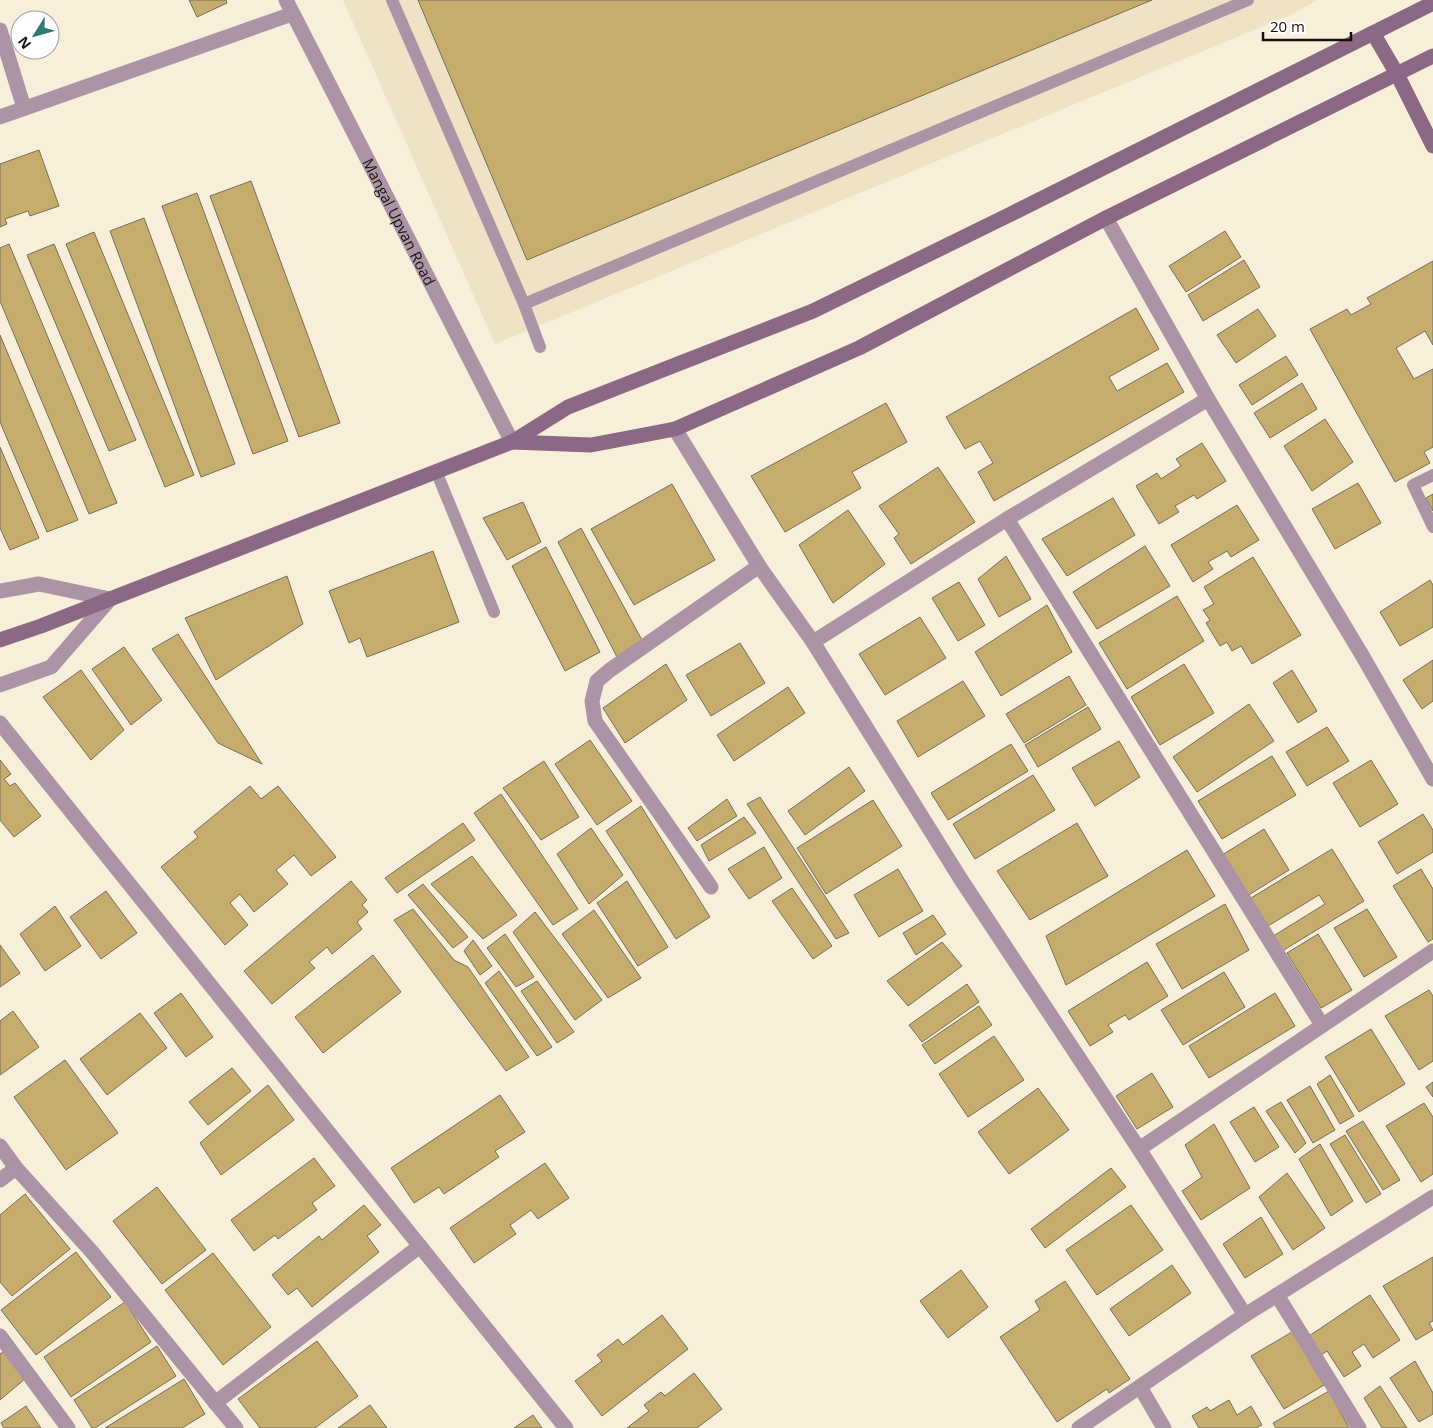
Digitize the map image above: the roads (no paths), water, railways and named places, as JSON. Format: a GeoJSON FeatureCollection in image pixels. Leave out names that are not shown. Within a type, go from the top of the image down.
{"type":"FeatureCollection","features":[{"type":"Feature","properties":{"kind":"street","name":"Mangal Upvan Road"},"geometry":{"type":"LineString","coordinates":[[286,0],[512,442]]}},
{"type":"Feature","properties":{"kind":"street"},"geometry":{"type":"LineString","coordinates":[[0,640],[41,626],[512,442],[568,406],[813,311],[1433,3]]}},
{"type":"Feature","properties":{"kind":"street"},"geometry":{"type":"LineString","coordinates":[[0,117],[292,14]]}},
{"type":"Feature","properties":{"kind":"street"},"geometry":{"type":"LineString","coordinates":[[0,30],[24,108]]}},
{"type":"Feature","properties":{"kind":"street"},"geometry":{"type":"LineString","coordinates":[[1373,33],[1397,74],[1433,146]]}},
{"type":"Feature","properties":{"kind":"street"},"geometry":{"type":"LineString","coordinates":[[512,442],[591,445],[675,430],[859,348],[1106,218],[1433,56]]}},
{"type":"Feature","properties":{"kind":"street"},"geometry":{"type":"LineString","coordinates":[[1106,218],[1208,399],[1362,655],[1433,779]]}},
{"type":"Feature","properties":{"kind":"street"},"geometry":{"type":"LineString","coordinates":[[812,642],[1007,519],[1208,399]]}},
{"type":"Feature","properties":{"kind":"street"},"geometry":{"type":"LineString","coordinates":[[675,430],[759,566],[812,642],[960,878],[1139,1149],[1245,1315]]}},
{"type":"Feature","properties":{"kind":"street"},"geometry":{"type":"LineString","coordinates":[[1007,519],[1322,1025]]}},
{"type":"Feature","properties":{"kind":"street"},"geometry":{"type":"LineString","coordinates":[[711,887],[595,721],[592,701],[598,681],[610,670],[759,566]]}},
{"type":"Feature","properties":{"kind":"street"},"geometry":{"type":"LineString","coordinates":[[0,591],[39,584],[110,599]]}},
{"type":"Feature","properties":{"kind":"street"},"geometry":{"type":"LineString","coordinates":[[0,685],[51,667],[110,599]]}},
{"type":"Feature","properties":{"kind":"street"},"geometry":{"type":"LineString","coordinates":[[0,723],[566,1428]]}},
{"type":"Feature","properties":{"kind":"street"},"geometry":{"type":"LineString","coordinates":[[1139,1149],[1433,951]]}},
{"type":"Feature","properties":{"kind":"street"},"geometry":{"type":"LineString","coordinates":[[0,1146],[16,1168],[92,1252],[236,1428]]}},
{"type":"Feature","properties":{"kind":"street"},"geometry":{"type":"LineString","coordinates":[[0,1180],[16,1168]]}},
{"type":"Feature","properties":{"kind":"street"},"geometry":{"type":"LineString","coordinates":[[1079,1428],[1245,1315],[1433,1197]]}},
{"type":"Feature","properties":{"kind":"street"},"geometry":{"type":"LineString","coordinates":[[215,1403],[420,1246]]}},
{"type":"Feature","properties":{"kind":"street"},"geometry":{"type":"LineString","coordinates":[[1277,1295],[1359,1428]]}},
{"type":"Feature","properties":{"kind":"street"},"geometry":{"type":"LineString","coordinates":[[0,1336],[68,1428]]}},
{"type":"Feature","properties":{"kind":"street"},"geometry":{"type":"LineString","coordinates":[[1140,1387],[1164,1428]]}},
{"type":"Feature","properties":{"kind":"lane"},"geometry":{"type":"LineString","coordinates":[[392,0],[524,304],[540,348]]}},
{"type":"Feature","properties":{"kind":"lane"},"geometry":{"type":"LineString","coordinates":[[524,304],[1248,0]]}},
{"type":"Feature","properties":{"kind":"lane"},"geometry":{"type":"LineString","coordinates":[[436,471],[494,612]]}},
{"type":"Feature","properties":{"kind":"lane"},"geometry":{"type":"LineString","coordinates":[[1433,475],[1413,486],[1433,527]]}}]}
